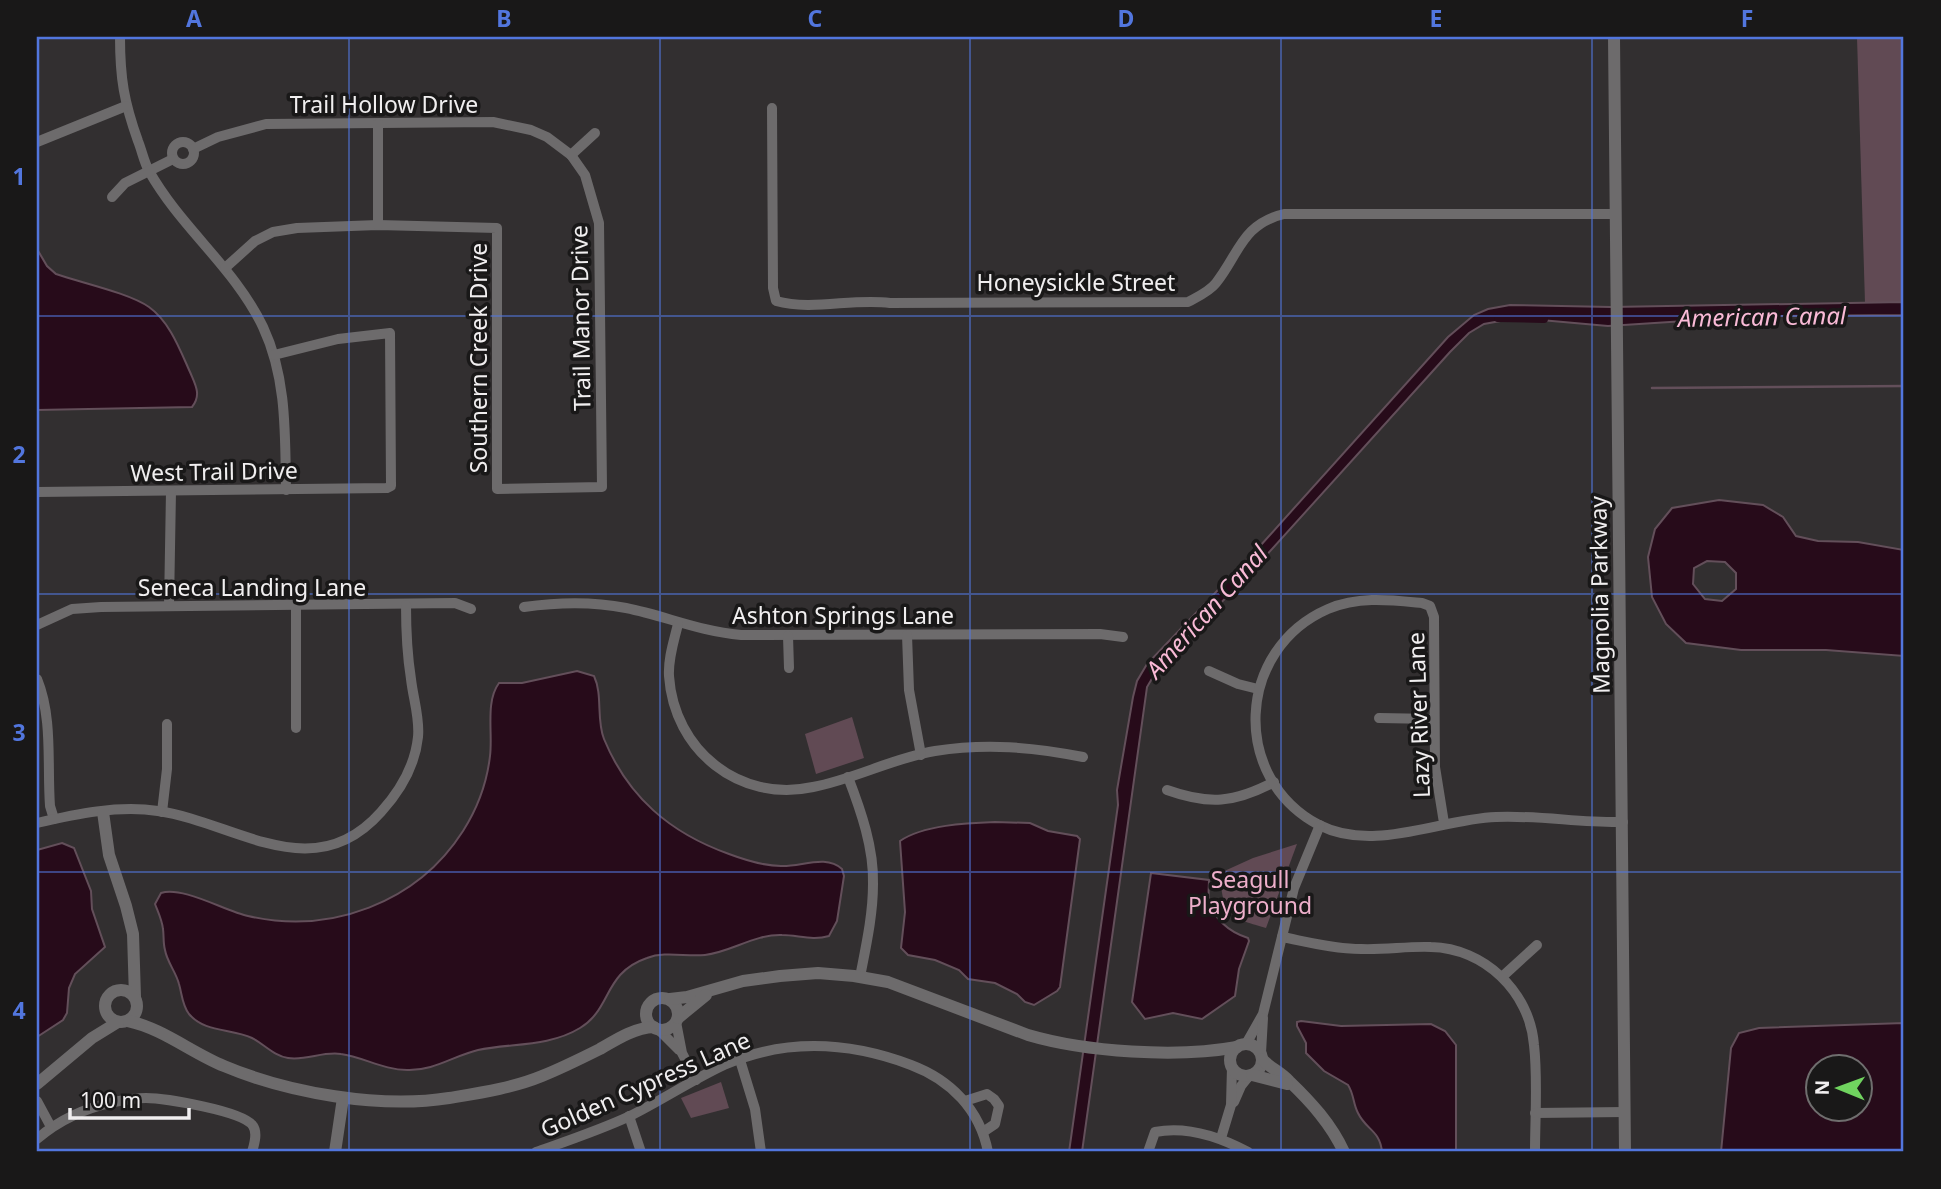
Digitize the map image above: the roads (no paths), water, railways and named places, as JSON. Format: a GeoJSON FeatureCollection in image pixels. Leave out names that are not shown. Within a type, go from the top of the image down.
{"type":"FeatureCollection","features":[{"type":"Feature","properties":{"kind":"street"},"geometry":{"type":"LineString","coordinates":[[120,37],[120,70],[126,106],[149,170],[251,306],[274,355],[285,418],[286,490]]}},
{"type":"Feature","properties":{"kind":"street","name":"Magnolia Parkway"},"geometry":{"type":"LineString","coordinates":[[1614,37],[1625,1152]]}},
{"type":"Feature","properties":{"kind":"street"},"geometry":{"type":"LineString","coordinates":[[37,142],[126,106]]}},
{"type":"Feature","properties":{"kind":"street","name":"Honeysickle Street"},"geometry":{"type":"LineString","coordinates":[[772,108],[773,288],[776,301],[794,306],[870,301],[1188,302],[1214,285],[1250,230],[1270,217],[1284,214],[1614,214]]}},
{"type":"Feature","properties":{"kind":"street","name":"Trail Hollow Drive"},"geometry":{"type":"LineString","coordinates":[[193,149],[218,137],[266,124],[493,122],[515,126],[547,138],[571,155]]}},
{"type":"Feature","properties":{"kind":"street"},"geometry":{"type":"LineString","coordinates":[[225,268],[255,241],[274,232],[298,228],[378,225],[378,124]]}},
{"type":"Feature","properties":{"kind":"street"},"geometry":{"type":"LineString","coordinates":[[571,155],[595,133]]}},
{"type":"Feature","properties":{"kind":"street","name":"Trail Hollow Drive"},"geometry":{"type":"LineString","coordinates":[[185,142],[193,149],[194,156],[189,162],[179,164],[173,159],[173,148],[178,143],[185,142]]}},
{"type":"Feature","properties":{"kind":"street","name":"Trail Manor Drive"},"geometry":{"type":"LineString","coordinates":[[498,489],[602,487],[599,223],[586,175],[571,155]]}},
{"type":"Feature","properties":{"kind":"street","name":"Trail Hollow Drive"},"geometry":{"type":"LineString","coordinates":[[112,197],[125,183],[173,159]]}},
{"type":"Feature","properties":{"kind":"street","name":"Southern Creek Drive"},"geometry":{"type":"LineString","coordinates":[[378,225],[497,228],[498,489]]}},
{"type":"Feature","properties":{"kind":"street","name":"West Trail Drive"},"geometry":{"type":"LineString","coordinates":[[37,492],[286,490],[391,486],[390,333],[338,339],[274,355]]}},
{"type":"Feature","properties":{"kind":"street"},"geometry":{"type":"LineString","coordinates":[[169,606],[170,491]]}},
{"type":"Feature","properties":{"kind":"street","name":"Lazy River Lane"},"geometry":{"type":"LineString","coordinates":[[1258,689],[1267,666],[1280,645],[1295,629],[1328,609],[1362,600],[1422,603],[1430,606],[1434,617],[1435,767],[1444,823]]}},
{"type":"Feature","properties":{"kind":"street","name":"Ashton Springs Lane"},"geometry":{"type":"LineString","coordinates":[[524,607],[574,602],[599,604],[629,609],[713,633],[788,636],[1100,634],[1123,637]]}},
{"type":"Feature","properties":{"kind":"street","name":"Seneca Landing Lane"},"geometry":{"type":"LineString","coordinates":[[37,625],[72,609],[455,603],[471,609]]}},
{"type":"Feature","properties":{"kind":"street"},"geometry":{"type":"LineString","coordinates":[[296,605],[296,728]]}},
{"type":"Feature","properties":{"kind":"street"},"geometry":{"type":"LineString","coordinates":[[37,823],[75,814],[128,809],[187,817],[269,845],[299,849],[327,846],[353,837],[377,817],[396,795],[407,775],[418,736],[408,654],[406,605]]}},
{"type":"Feature","properties":{"kind":"street"},"geometry":{"type":"LineString","coordinates":[[678,624],[669,674],[672,698],[680,723],[691,741],[713,765],[734,779],[790,790],[848,778],[886,763],[921,755],[1000,745],[1083,757]]}},
{"type":"Feature","properties":{"kind":"street"},"geometry":{"type":"LineString","coordinates":[[907,635],[909,690],[921,755]]}},
{"type":"Feature","properties":{"kind":"street"},"geometry":{"type":"LineString","coordinates":[[788,636],[789,668]]}},
{"type":"Feature","properties":{"kind":"street"},"geometry":{"type":"LineString","coordinates":[[1209,671],[1258,689],[1256,729],[1261,755],[1274,782],[1300,812],[1320,825],[1351,834],[1382,836],[1444,823],[1516,816],[1566,821],[1623,822]]}},
{"type":"Feature","properties":{"kind":"street"},"geometry":{"type":"LineString","coordinates":[[37,679],[47,719],[50,806],[54,819]]}},
{"type":"Feature","properties":{"kind":"street"},"geometry":{"type":"LineString","coordinates":[[1379,718],[1434,719]]}},
{"type":"Feature","properties":{"kind":"street"},"geometry":{"type":"LineString","coordinates":[[162,812],[167,769],[167,724]]}},
{"type":"Feature","properties":{"kind":"street"},"geometry":{"type":"LineString","coordinates":[[848,778],[866,834],[873,882],[872,908],[860,977]]}},
{"type":"Feature","properties":{"kind":"street"},"geometry":{"type":"LineString","coordinates":[[1167,790],[1190,798],[1216,800],[1251,794],[1274,782]]}},
{"type":"Feature","properties":{"kind":"street"},"geometry":{"type":"LineString","coordinates":[[37,1084],[92,1038],[135,1015],[137,1002],[130,918],[109,855],[103,812]]}},
{"type":"Feature","properties":{"kind":"street"},"geometry":{"type":"LineString","coordinates":[[1231,1105],[1251,1075],[1258,1070],[1262,1056],[1263,1014],[1294,888],[1320,825]]}},
{"type":"Feature","properties":{"kind":"street"},"geometry":{"type":"LineString","coordinates":[[1282,937],[1360,950],[1433,947],[1452,950],[1483,961],[1503,976],[1524,1007],[1534,1042],[1535,1152]]}},
{"type":"Feature","properties":{"kind":"street"},"geometry":{"type":"LineString","coordinates":[[1503,976],[1537,945]]}},
{"type":"Feature","properties":{"kind":"street"},"geometry":{"type":"LineString","coordinates":[[92,1038],[106,1010],[109,995],[125,980],[134,959]]}},
{"type":"Feature","properties":{"kind":"street"},"geometry":{"type":"LineString","coordinates":[[620,1037],[650,1004],[659,998],[687,998],[743,981],[818,972],[860,977],[888,982],[1028,1035],[1070,1044],[1139,1051],[1212,1052],[1241,1045],[1255,1046],[1319,1112],[1344,1152]]}},
{"type":"Feature","properties":{"kind":"street"},"geometry":{"type":"LineString","coordinates":[[117,989],[128,990],[160,1034]]}},
{"type":"Feature","properties":{"kind":"street"},"geometry":{"type":"LineString","coordinates":[[106,1010],[110,1018],[160,1034],[224,1067],[248,1075],[343,1098],[391,1100],[446,1098],[502,1088],[541,1077],[643,1027],[668,1028],[715,989]]}},
{"type":"Feature","properties":{"kind":"street"},"geometry":{"type":"LineString","coordinates":[[670,999],[677,1008],[682,1053]]}},
{"type":"Feature","properties":{"kind":"street"},"geometry":{"type":"LineString","coordinates":[[647,1009],[647,1019],[682,1053],[696,1080]]}},
{"type":"Feature","properties":{"kind":"street"},"geometry":{"type":"LineString","coordinates":[[1222,1138],[1231,1105],[1231,1054],[1241,1045],[1263,1014]]}},
{"type":"Feature","properties":{"kind":"street","name":"Golden Cypress Lane"},"geometry":{"type":"LineString","coordinates":[[536,1152],[629,1116],[740,1060],[799,1046],[865,1050],[942,1079],[965,1101],[983,1132],[988,1152]]}},
{"type":"Feature","properties":{"kind":"street"},"geometry":{"type":"LineString","coordinates":[[1212,1052],[1239,1074],[1273,1079],[1294,1087]]}},
{"type":"Feature","properties":{"kind":"street"},"geometry":{"type":"LineString","coordinates":[[740,1060],[755,1109],[761,1152]]}},
{"type":"Feature","properties":{"kind":"street"},"geometry":{"type":"LineString","coordinates":[[965,1101],[987,1094],[999,1106],[995,1124],[983,1132]]}},
{"type":"Feature","properties":{"kind":"street"},"geometry":{"type":"LineString","coordinates":[[37,1139],[51,1127],[89,1109],[113,1102],[144,1098],[191,1103],[245,1119],[253,1125],[255,1143],[252,1152]]}},
{"type":"Feature","properties":{"kind":"street"},"geometry":{"type":"LineString","coordinates":[[335,1152],[343,1098]]}},
{"type":"Feature","properties":{"kind":"street"},"geometry":{"type":"LineString","coordinates":[[37,1101],[51,1127]]}},
{"type":"Feature","properties":{"kind":"street"},"geometry":{"type":"LineString","coordinates":[[1535,1112],[1625,1112]]}},
{"type":"Feature","properties":{"kind":"street"},"geometry":{"type":"LineString","coordinates":[[629,1116],[641,1152]]}},
{"type":"Feature","properties":{"kind":"street"},"geometry":{"type":"LineString","coordinates":[[1148,1152],[1155,1132],[1175,1130],[1222,1138],[1248,1152]]}},
{"type":"Feature","properties":{"kind":"water"},"geometry":{"type":"Polygon","coordinates":[[[37,249],[47,266],[56,274],[130,297],[149,307],[163,320],[174,337],[197,390],[197,398],[192,407],[37,410],[37,249]]]}},
{"type":"Feature","properties":{"kind":"water","name":"American Canal"},"geometry":{"type":"Polygon","coordinates":[[[1904,302],[1904,315],[1763,316],[1608,326],[1517,318],[1484,324],[1469,333],[1450,352],[1254,569],[1160,665],[1147,687],[1082,1152],[1069,1152],[1118,805],[1117,790],[1137,681],[1147,664],[1260,546],[1448,337],[1474,315],[1510,305],[1611,307],[1904,302]]]}},
{"type":"Feature","properties":{"kind":"water"},"geometry":{"type":"Polygon","coordinates":[[[1719,500],[1763,505],[1783,517],[1796,536],[1818,541],[1858,542],[1904,550],[1904,656],[1826,650],[1741,650],[1686,643],[1666,624],[1652,597],[1648,557],[1655,529],[1672,508],[1719,500]],[[1707,561],[1694,568],[1693,584],[1705,599],[1722,601],[1736,589],[1736,573],[1725,562],[1707,561]]]}},
{"type":"Feature","properties":{"kind":"water"},"geometry":{"type":"Polygon","coordinates":[[[577,671],[594,676],[597,683],[600,723],[614,760],[639,795],[670,824],[708,845],[755,862],[789,866],[829,862],[842,869],[844,876],[837,921],[829,936],[817,938],[772,935],[705,955],[661,955],[647,958],[622,973],[598,1011],[580,1028],[568,1034],[543,1041],[478,1050],[417,1070],[390,1068],[341,1054],[295,1059],[283,1057],[252,1038],[210,1027],[189,1014],[164,947],[160,916],[155,904],[161,893],[181,893],[248,916],[279,921],[310,921],[340,916],[369,908],[396,895],[422,877],[444,856],[473,814],[489,766],[492,699],[499,683],[522,683],[577,671]]]}},
{"type":"Feature","properties":{"kind":"water"},"geometry":{"type":"Polygon","coordinates":[[[995,822],[1030,823],[1048,831],[1077,836],[1080,839],[1060,987],[1034,1005],[995,983],[968,979],[959,970],[935,960],[908,955],[901,948],[905,912],[900,841],[933,828],[995,822]]]}},
{"type":"Feature","properties":{"kind":"water"},"geometry":{"type":"Polygon","coordinates":[[[62,843],[74,848],[91,891],[92,909],[105,947],[75,974],[69,988],[67,1013],[63,1020],[37,1037],[37,850],[62,843]]]}},
{"type":"Feature","properties":{"kind":"water"},"geometry":{"type":"Polygon","coordinates":[[[1151,873],[1209,880],[1209,898],[1218,918],[1234,932],[1248,938],[1235,996],[1202,1019],[1173,1013],[1145,1019],[1132,1002],[1151,873]]]}},
{"type":"Feature","properties":{"kind":"water"},"geometry":{"type":"Polygon","coordinates":[[[1297,1022],[1341,1026],[1431,1024],[1445,1031],[1456,1045],[1456,1152],[1382,1152],[1376,1134],[1361,1119],[1348,1085],[1324,1071],[1306,1053],[1306,1043],[1297,1026],[1297,1022]]]}},
{"type":"Feature","properties":{"kind":"water"},"geometry":{"type":"Polygon","coordinates":[[[1904,1023],[1904,1152],[1721,1152],[1731,1048],[1739,1033],[1759,1028],[1904,1023]]]}},
{"type":"Feature","properties":{"kind":"waterway","name":"American Canal"},"geometry":{"type":"LineString","coordinates":[[1498,318],[1544,319]]}},
{"type":"Feature","properties":{"kind":"waterway"},"geometry":{"type":"LineString","coordinates":[[1652,388],[1904,386]]}},
{"type":"Feature","properties":{"kind":"park label","name":"Seagull Playground"},"geometry":{"type":"Point","coordinates":[1250,892]}}]}
